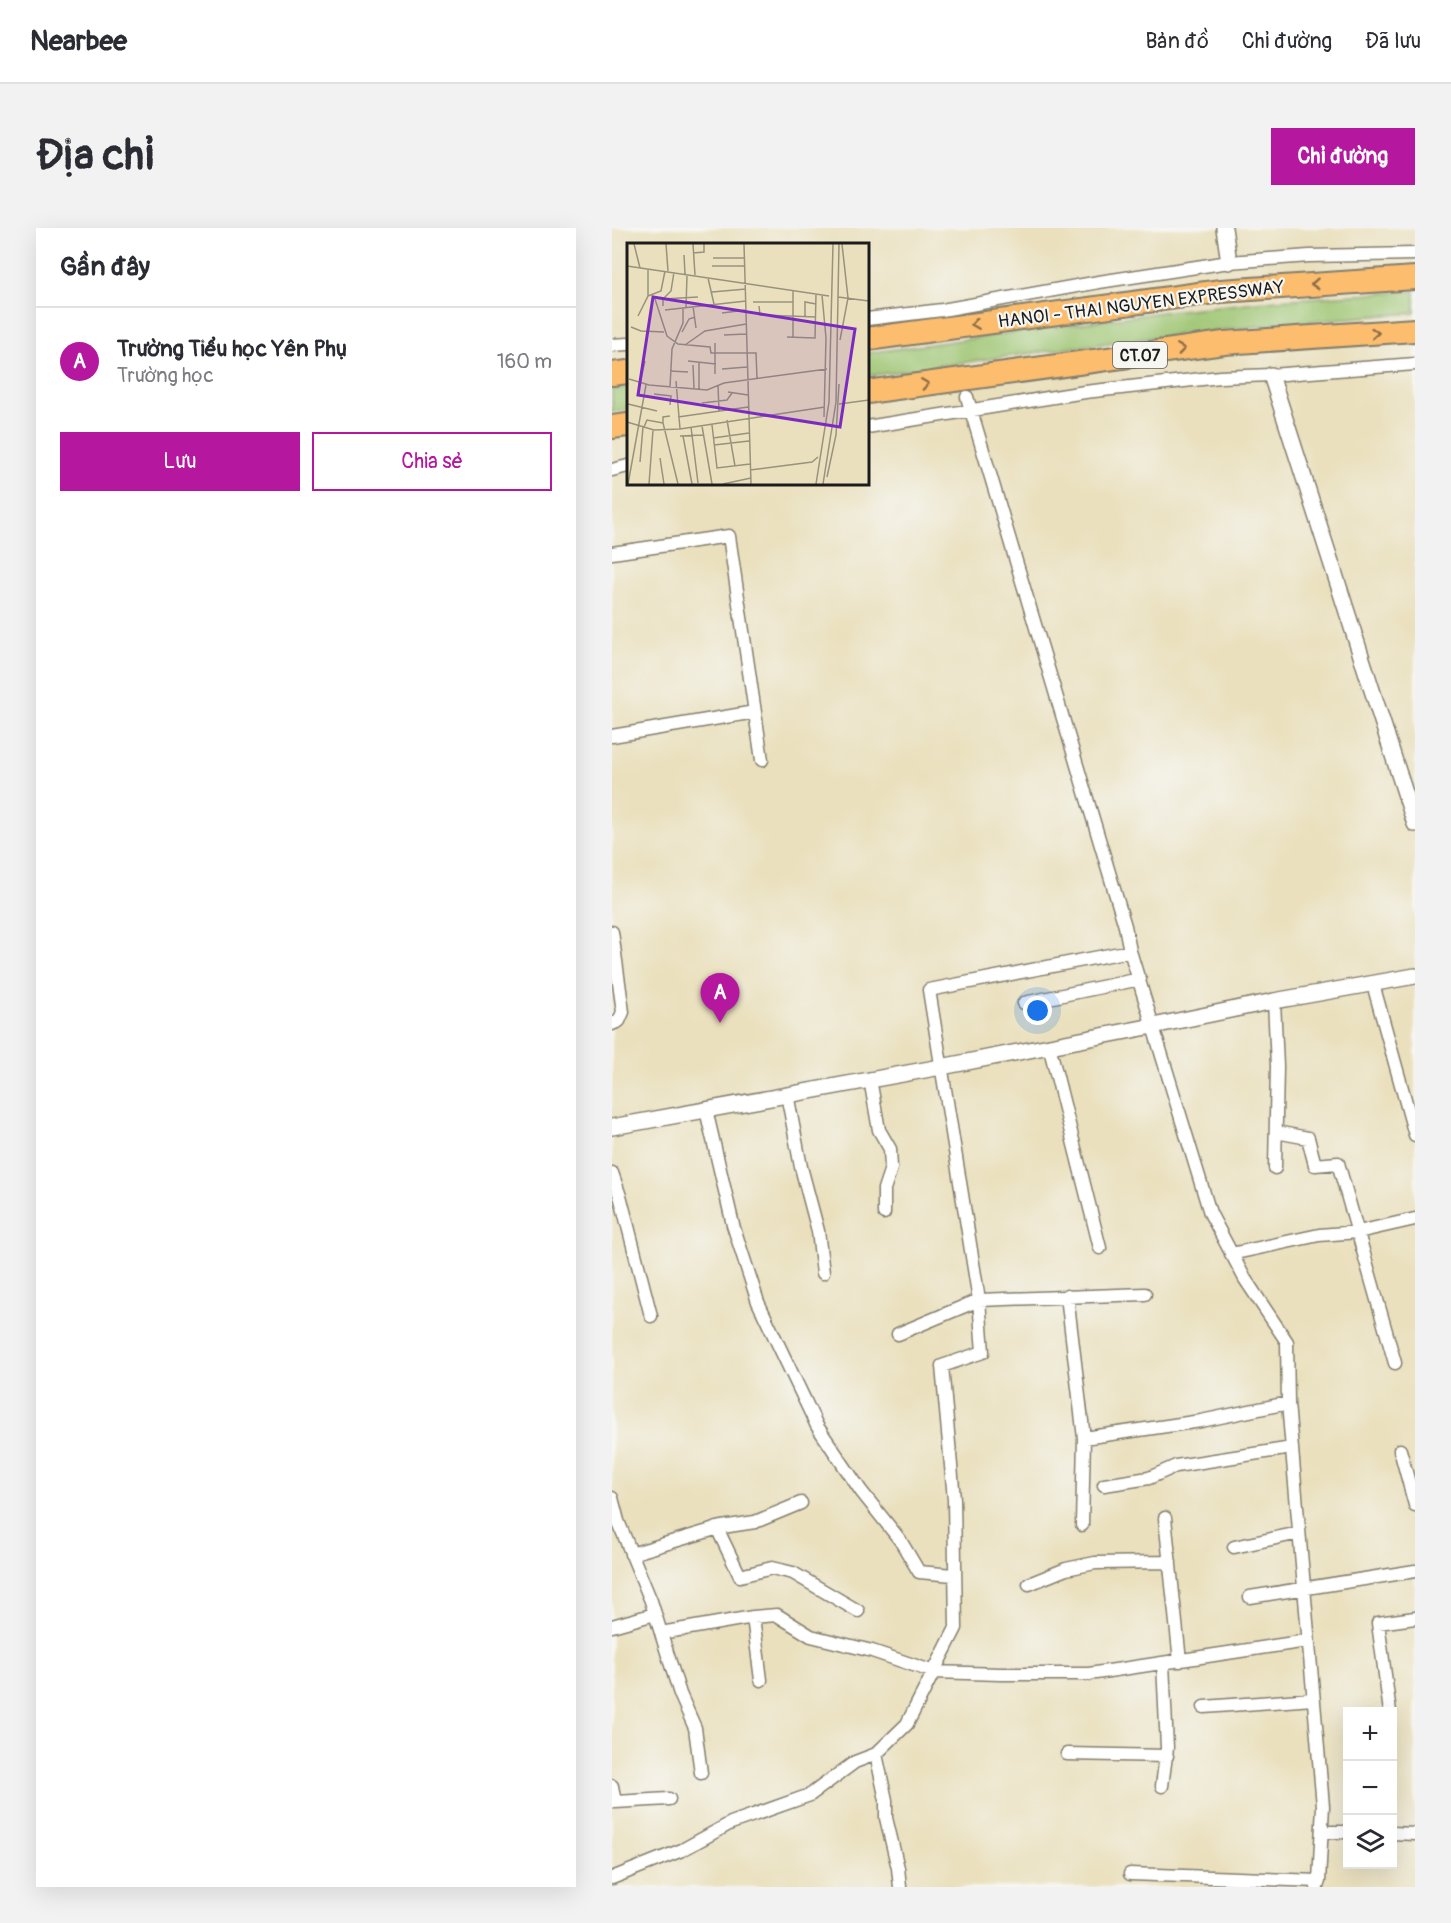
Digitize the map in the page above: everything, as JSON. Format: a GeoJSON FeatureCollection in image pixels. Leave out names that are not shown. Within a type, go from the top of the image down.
{"type":"FeatureCollection","features":[{"type":"Feature","properties":{"kind":"highway","name":"HANOI - THAI NGUYEN EXPRESSWAY"},"geometry":{"type":"LineString","coordinates":[[868,339],[1221,291],[1415,278]]}},
{"type":"Feature","properties":{"kind":"highway","name":"CT.07"},"geometry":{"type":"LineString","coordinates":[[868,392],[1224,344],[1415,330]]}},
{"type":"Feature","properties":{"kind":"highway"},"geometry":{"type":"LineString","coordinates":[[612,374],[627,372]]}},
{"type":"Feature","properties":{"kind":"highway"},"geometry":{"type":"LineString","coordinates":[[612,427],[627,425]]}},
{"type":"Feature","properties":{"kind":"street"},"geometry":{"type":"LineString","coordinates":[[1224,228],[1229,262]]}},
{"type":"Feature","properties":{"kind":"street"},"geometry":{"type":"LineString","coordinates":[[868,319],[942,310],[1229,262],[1310,256],[1415,254]]}},
{"type":"Feature","properties":{"kind":"street"},"geometry":{"type":"LineString","coordinates":[[612,345],[627,344]]}},
{"type":"Feature","properties":{"kind":"street"},"geometry":{"type":"LineString","coordinates":[[868,427],[1084,392],[1220,377],[1415,364]]}},
{"type":"Feature","properties":{"kind":"street"},"geometry":{"type":"LineString","coordinates":[[1271,375],[1415,824]]}},
{"type":"Feature","properties":{"kind":"street"},"geometry":{"type":"LineString","coordinates":[[967,397],[1125,926],[1130,951],[1210,1213],[1231,1254],[1287,1342],[1288,1403],[1323,1806],[1318,1884],[1179,1882],[1130,1874]]}},
{"type":"Feature","properties":{"kind":"street"},"geometry":{"type":"LineString","coordinates":[[612,470],[627,466]]}},
{"type":"Feature","properties":{"kind":"street"},"geometry":{"type":"LineString","coordinates":[[612,553],[729,536],[762,760]]}},
{"type":"Feature","properties":{"kind":"street"},"geometry":{"type":"LineString","coordinates":[[612,736],[755,712]]}},
{"type":"Feature","properties":{"kind":"street"},"geometry":{"type":"LineString","coordinates":[[612,932],[623,1012],[619,1021],[612,1024]]}},
{"type":"Feature","properties":{"kind":"street"},"geometry":{"type":"LineString","coordinates":[[612,1878],[682,1850],[731,1823],[810,1795],[855,1762],[876,1754],[907,1724],[956,1628],[954,1499],[942,1366],[983,1352],[979,1300],[929,990],[1130,951]]}},
{"type":"Feature","properties":{"kind":"street"},"geometry":{"type":"LineString","coordinates":[[612,1127],[941,1067],[1274,1001],[1415,976]]}},
{"type":"Feature","properties":{"kind":"street"},"geometry":{"type":"LineString","coordinates":[[1024,1003],[1140,979]]}},
{"type":"Feature","properties":{"kind":"street"},"geometry":{"type":"LineString","coordinates":[[1373,984],[1415,1135]]}},
{"type":"Feature","properties":{"kind":"street"},"geometry":{"type":"LineString","coordinates":[[1274,1001],[1277,1066],[1275,1168]]}},
{"type":"Feature","properties":{"kind":"street"},"geometry":{"type":"LineString","coordinates":[[1049,1046],[1100,1248]]}},
{"type":"Feature","properties":{"kind":"street"},"geometry":{"type":"LineString","coordinates":[[870,1079],[879,1130],[890,1149],[891,1168],[884,1189],[884,1213]]}},
{"type":"Feature","properties":{"kind":"street"},"geometry":{"type":"LineString","coordinates":[[787,1094],[801,1167],[818,1231],[823,1273]]}},
{"type":"Feature","properties":{"kind":"street"},"geometry":{"type":"LineString","coordinates":[[706,1110],[733,1225],[758,1302],[817,1426],[861,1491],[900,1540],[919,1572],[954,1575]]}},
{"type":"Feature","properties":{"kind":"street"},"geometry":{"type":"LineString","coordinates":[[1276,1132],[1308,1138],[1314,1165],[1338,1163],[1395,1363]]}},
{"type":"Feature","properties":{"kind":"street"},"geometry":{"type":"LineString","coordinates":[[612,1173],[621,1199],[651,1316]]}},
{"type":"Feature","properties":{"kind":"street"},"geometry":{"type":"LineString","coordinates":[[1231,1254],[1319,1235],[1358,1232],[1415,1219]]}},
{"type":"Feature","properties":{"kind":"street"},"geometry":{"type":"LineString","coordinates":[[898,1334],[979,1300],[1146,1294]]}},
{"type":"Feature","properties":{"kind":"street"},"geometry":{"type":"LineString","coordinates":[[1067,1296],[1084,1438],[1082,1526]]}},
{"type":"Feature","properties":{"kind":"street"},"geometry":{"type":"LineString","coordinates":[[1084,1438],[1201,1420],[1288,1403]]}},
{"type":"Feature","properties":{"kind":"street"},"geometry":{"type":"LineString","coordinates":[[1104,1485],[1149,1478],[1176,1466],[1292,1448]]}},
{"type":"Feature","properties":{"kind":"street"},"geometry":{"type":"LineString","coordinates":[[1400,1450],[1415,1505]]}},
{"type":"Feature","properties":{"kind":"street"},"geometry":{"type":"LineString","coordinates":[[612,1498],[618,1521],[655,1614],[680,1694],[695,1728],[702,1773]]}},
{"type":"Feature","properties":{"kind":"street"},"geometry":{"type":"LineString","coordinates":[[631,1554],[717,1528],[755,1522],[801,1503]]}},
{"type":"Feature","properties":{"kind":"street"},"geometry":{"type":"LineString","coordinates":[[1165,1518],[1180,1661]]}},
{"type":"Feature","properties":{"kind":"street"},"geometry":{"type":"LineString","coordinates":[[717,1528],[740,1576],[772,1568],[793,1573],[858,1611]]}},
{"type":"Feature","properties":{"kind":"street"},"geometry":{"type":"LineString","coordinates":[[1234,1546],[1299,1533]]}},
{"type":"Feature","properties":{"kind":"street"},"geometry":{"type":"LineString","coordinates":[[1029,1584],[1066,1569],[1095,1563],[1170,1562]]}},
{"type":"Feature","properties":{"kind":"street"},"geometry":{"type":"LineString","coordinates":[[1250,1598],[1303,1588],[1367,1580],[1415,1570]]}},
{"type":"Feature","properties":{"kind":"street"},"geometry":{"type":"LineString","coordinates":[[612,1626],[655,1614]]}},
{"type":"Feature","properties":{"kind":"street"},"geometry":{"type":"LineString","coordinates":[[661,1632],[777,1615],[811,1636],[872,1651],[934,1672],[1000,1674],[1089,1674],[1307,1641]]}},
{"type":"Feature","properties":{"kind":"street"},"geometry":{"type":"LineString","coordinates":[[753,1617],[761,1680]]}},
{"type":"Feature","properties":{"kind":"street"},"geometry":{"type":"LineString","coordinates":[[1389,1707],[1378,1623],[1415,1618]]}},
{"type":"Feature","properties":{"kind":"street"},"geometry":{"type":"LineString","coordinates":[[1162,1786],[1167,1755],[1163,1663]]}},
{"type":"Feature","properties":{"kind":"street"},"geometry":{"type":"LineString","coordinates":[[1204,1707],[1313,1699]]}},
{"type":"Feature","properties":{"kind":"street"},"geometry":{"type":"LineString","coordinates":[[876,1754],[900,1887]]}},
{"type":"Feature","properties":{"kind":"street"},"geometry":{"type":"LineString","coordinates":[[1067,1754],[1167,1755]]}},
{"type":"Feature","properties":{"kind":"street"},"geometry":{"type":"LineString","coordinates":[[612,1786],[614,1802],[669,1799]]}},
{"type":"Feature","properties":{"kind":"street"},"geometry":{"type":"LineString","coordinates":[[1322,1832],[1343,1832]]}},
{"type":"Feature","properties":{"kind":"street"},"geometry":{"type":"LineString","coordinates":[[1397,1833],[1415,1834]]}},
{"type":"Feature","properties":{"kind":"green space"},"geometry":{"type":"Polygon","coordinates":[[[1415,291],[1415,313],[1209,331],[868,376],[868,353],[1169,311],[1277,300],[1415,291]]]}},
{"type":"Feature","properties":{"kind":"green space"},"geometry":{"type":"Polygon","coordinates":[[[627,387],[627,410],[612,412],[612,389],[627,387]]]}},
{"type":"Feature","properties":{"kind":"place","name":"Trường Tiểu học Yên Phụ"},"geometry":{"type":"Point","coordinates":[720,1023]}}]}
